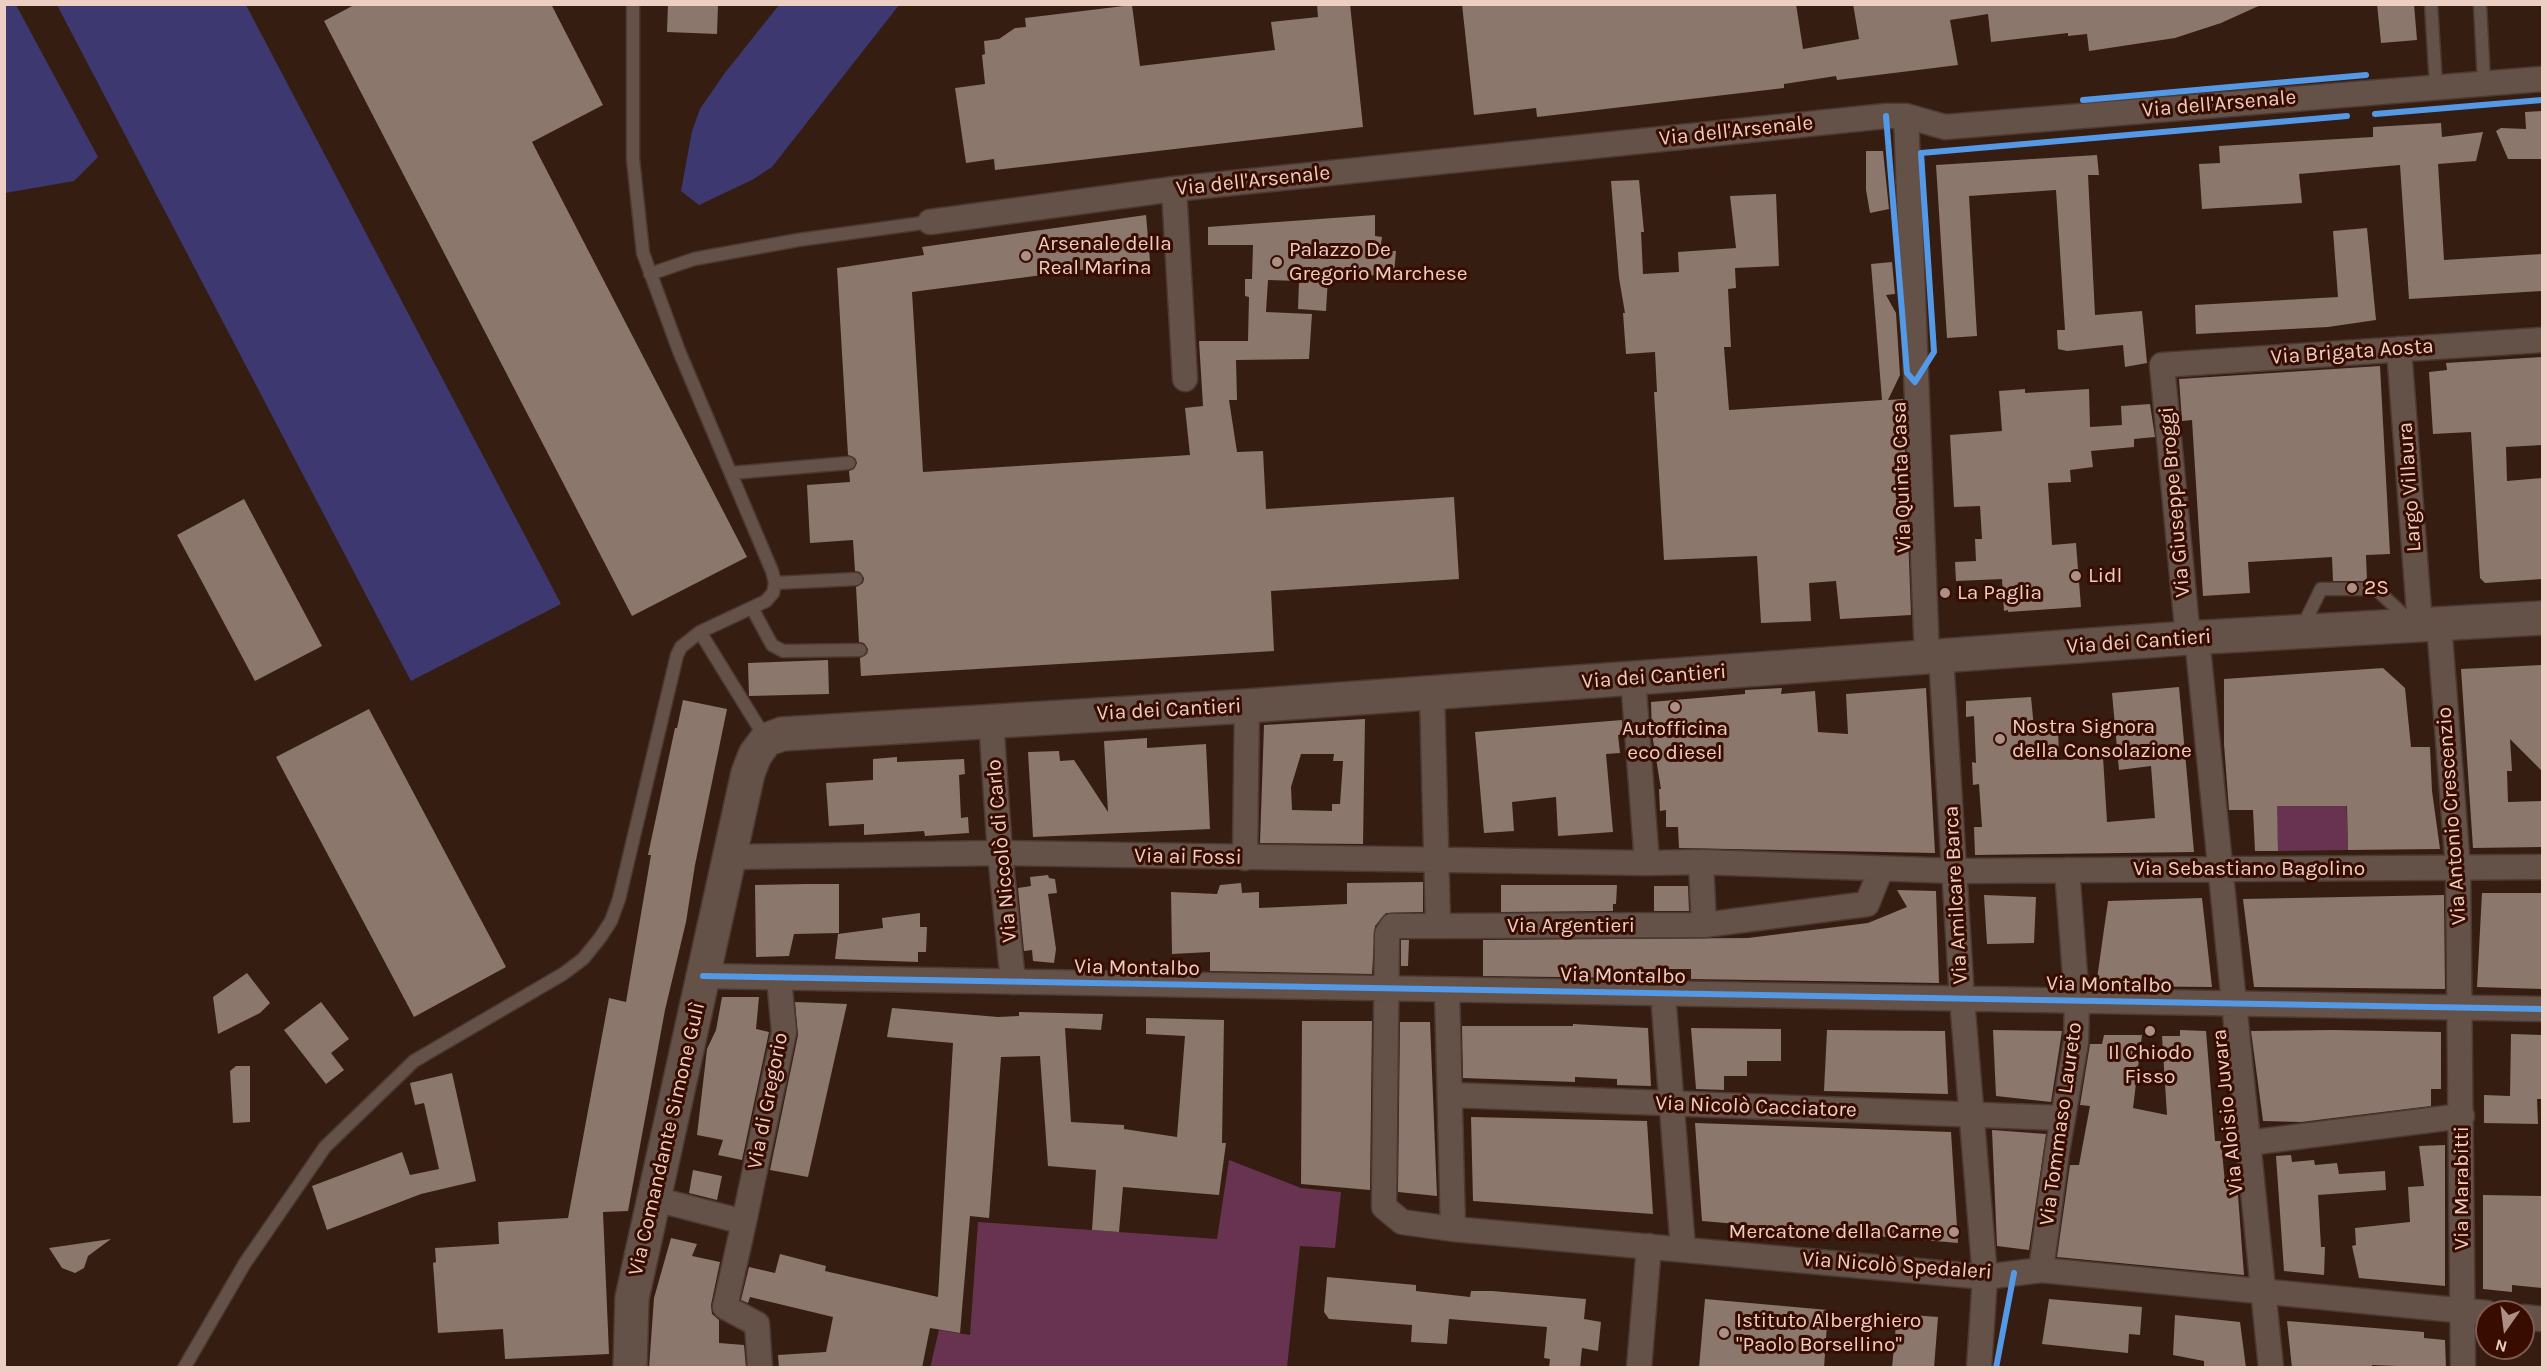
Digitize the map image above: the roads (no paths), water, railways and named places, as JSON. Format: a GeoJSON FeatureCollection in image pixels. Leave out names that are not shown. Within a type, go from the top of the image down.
{"type":"FeatureCollection","features":[{"type":"Feature","properties":{"kind":"main road","name":"Via dei Cantieri"},"geometry":{"type":"LineString","coordinates":[[766,740],[782,734],[802,731],[1247,706],[2192,638],[2542,618]]}},
{"type":"Feature","properties":{"kind":"main road","name":"Via Comandante Simone Gulì"},"geometry":{"type":"LineString","coordinates":[[630,1368],[632,1298],[748,773],[766,740]]}},
{"type":"Feature","properties":{"kind":"street","name":"Via dell'Arsenale"},"geometry":{"type":"LineString","coordinates":[[930,222],[1174,189],[1906,116],[1945,127],[2542,79]]}},
{"type":"Feature","properties":{"kind":"street","name":"Via Quinta Casa"},"geometry":{"type":"LineString","coordinates":[[1906,116],[1934,657]]}},
{"type":"Feature","properties":{"kind":"street"},"geometry":{"type":"LineString","coordinates":[[1174,189],[1185,379]]}},
{"type":"Feature","properties":{"kind":"street","name":"Via Brigata Aosta"},"geometry":{"type":"LineString","coordinates":[[2162,365],[2542,340]]}},
{"type":"Feature","properties":{"kind":"street","name":"Largo Villaura"},"geometry":{"type":"LineString","coordinates":[[2399,349],[2425,625]]}},
{"type":"Feature","properties":{"kind":"street","name":"Via Giuseppe Broggi"},"geometry":{"type":"LineString","coordinates":[[2162,365],[2192,638]]}},
{"type":"Feature","properties":{"kind":"street","name":"Via Antonio Crescenzio"},"geometry":{"type":"LineString","coordinates":[[2425,625],[2457,868],[2461,1008]]}},
{"type":"Feature","properties":{"kind":"street","name":"Via Aloisio Juvara"},"geometry":{"type":"LineString","coordinates":[[2192,638],[2220,869],[2271,1368]]}},
{"type":"Feature","properties":{"kind":"street","name":"Via Amilcare Barca"},"geometry":{"type":"LineString","coordinates":[[1934,657],[1956,871],[1962,999],[1985,1277],[1979,1368]]}},
{"type":"Feature","properties":{"kind":"street"},"geometry":{"type":"LineString","coordinates":[[1633,678],[1647,863]]}},
{"type":"Feature","properties":{"kind":"street"},"geometry":{"type":"LineString","coordinates":[[1432,693],[1438,926]]}},
{"type":"Feature","properties":{"kind":"street"},"geometry":{"type":"LineString","coordinates":[[1245,858],[1247,706]]}},
{"type":"Feature","properties":{"kind":"street","name":"Via Niccolò di Carlo"},"geometry":{"type":"LineString","coordinates":[[991,720],[1000,853],[1013,982]]}},
{"type":"Feature","properties":{"kind":"street","name":"Via ai Fossi"},"geometry":{"type":"LineString","coordinates":[[729,857],[1000,853],[1245,858],[1701,862],[1881,869]]}},
{"type":"Feature","properties":{"kind":"street"},"geometry":{"type":"LineString","coordinates":[[1701,862],[1704,925]]}},
{"type":"Feature","properties":{"kind":"street","name":"Via Sebastiano Bagolino"},"geometry":{"type":"LineString","coordinates":[[1881,869],[1956,871],[2542,867]]}},
{"type":"Feature","properties":{"kind":"street","name":"Via Argentieri"},"geometry":{"type":"LineString","coordinates":[[1384,989],[1387,934],[1392,926],[1704,925],[1868,904],[1881,869]]}},
{"type":"Feature","properties":{"kind":"street","name":"Via Tommaso Laureto"},"geometry":{"type":"LineString","coordinates":[[2041,1270],[2062,1118],[2076,1042],[2076,1001],[2067,870]]}},
{"type":"Feature","properties":{"kind":"street","name":"Via Montalbo"},"geometry":{"type":"LineString","coordinates":[[703,976],[2542,1009]]}},
{"type":"Feature","properties":{"kind":"street","name":"Via di Gregorio"},"geometry":{"type":"LineString","coordinates":[[760,1368],[757,1324],[725,1307],[784,1032],[779,978]]}},
{"type":"Feature","properties":{"kind":"street","name":"Via Nicolò Spedaleri"},"geometry":{"type":"LineString","coordinates":[[1384,989],[1384,1207],[1402,1222],[1452,1229],[1985,1277],[2041,1270],[2475,1312]]}},
{"type":"Feature","properties":{"kind":"street"},"geometry":{"type":"LineString","coordinates":[[1447,990],[1451,1095],[1452,1229]]}},
{"type":"Feature","properties":{"kind":"street"},"geometry":{"type":"LineString","coordinates":[[1663,994],[1683,1249]]}},
{"type":"Feature","properties":{"kind":"street","name":"Via Marabitti"},"geometry":{"type":"LineString","coordinates":[[2461,1008],[2463,1368]]}},
{"type":"Feature","properties":{"kind":"street","name":"Via Nicolò Cacciatore"},"geometry":{"type":"LineString","coordinates":[[1451,1095],[2062,1118]]}},
{"type":"Feature","properties":{"kind":"street"},"geometry":{"type":"LineString","coordinates":[[2248,1143],[2462,1116]]}},
{"type":"Feature","properties":{"kind":"street"},"geometry":{"type":"LineString","coordinates":[[655,1199],[744,1222]]}},
{"type":"Feature","properties":{"kind":"street"},"geometry":{"type":"LineString","coordinates":[[1639,1368],[1649,1246]]}},
{"type":"Feature","properties":{"kind":"lane"},"geometry":{"type":"LineString","coordinates":[[184,1368],[245,1263],[325,1147],[414,1061],[563,974],[583,959],[600,938],[611,921],[619,899],[671,669],[681,647],[700,632],[766,601],[773,593],[775,583],[650,274],[639,232],[633,159],[633,4]]}},
{"type":"Feature","properties":{"kind":"lane"},"geometry":{"type":"LineString","coordinates":[[2431,4],[2436,86]]}},
{"type":"Feature","properties":{"kind":"lane"},"geometry":{"type":"LineString","coordinates":[[2480,4],[2484,82]]}},
{"type":"Feature","properties":{"kind":"lane"},"geometry":{"type":"LineString","coordinates":[[650,274],[694,259],[798,240],[930,222]]}},
{"type":"Feature","properties":{"kind":"lane"},"geometry":{"type":"LineString","coordinates":[[730,473],[849,463]]}},
{"type":"Feature","properties":{"kind":"lane"},"geometry":{"type":"LineString","coordinates":[[775,583],[855,579]]}},
{"type":"Feature","properties":{"kind":"lane"},"geometry":{"type":"LineString","coordinates":[[752,608],[772,645],[783,651],[860,650]]}},
{"type":"Feature","properties":{"kind":"lane"},"geometry":{"type":"LineString","coordinates":[[700,632],[766,740]]}},
{"type":"Feature","properties":{"kind":"place","name":"Arsenale della Real Marina"},"geometry":{"type":"Point","coordinates":[1026,256]}},
{"type":"Feature","properties":{"kind":"place","name":"Palazzo De Gregorio Marchese"},"geometry":{"type":"Point","coordinates":[1277,262]}},
{"type":"Feature","properties":{"kind":"place","name":"Lidl"},"geometry":{"type":"Point","coordinates":[2076,576]}},
{"type":"Feature","properties":{"kind":"place","name":"2S"},"geometry":{"type":"Point","coordinates":[2352,588]}},
{"type":"Feature","properties":{"kind":"place","name":"La Paglia"},"geometry":{"type":"Point","coordinates":[1945,593]}},
{"type":"Feature","properties":{"kind":"place","name":"Autofficina eco diesel"},"geometry":{"type":"Point","coordinates":[1675,707]}},
{"type":"Feature","properties":{"kind":"place","name":"Nostra Signora della Consolazione"},"geometry":{"type":"Point","coordinates":[2000,739]}},
{"type":"Feature","properties":{"kind":"place","name":"Il Chiodo Fisso"},"geometry":{"type":"Point","coordinates":[2150,1031]}},
{"type":"Feature","properties":{"kind":"place","name":"Mercatone della Carne"},"geometry":{"type":"Point","coordinates":[1954,1232]}},
{"type":"Feature","properties":{"kind":"place","name":"Istituto Alberghiero \"Paolo Borsellino\""},"geometry":{"type":"Point","coordinates":[1724,1333]}}]}
